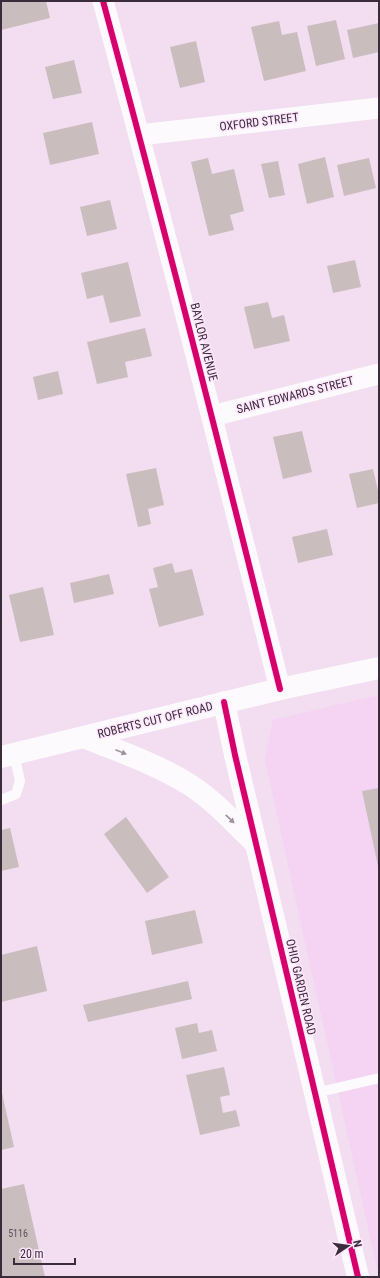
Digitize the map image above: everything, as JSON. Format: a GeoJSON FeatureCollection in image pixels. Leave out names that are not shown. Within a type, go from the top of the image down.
{"type":"FeatureCollection","features":[{"type":"Feature","properties":{"kind":"street","name":"BAYLOR AVENUE"},"geometry":{"type":"LineString","coordinates":[[103,1],[140,135],[280,689]]}},
{"type":"Feature","properties":{"kind":"street","name":"OXFORD STREET"},"geometry":{"type":"LineString","coordinates":[[140,135],[379,108]]}},
{"type":"Feature","properties":{"kind":"street","name":"SAINT EDWARDS STREET"},"geometry":{"type":"LineString","coordinates":[[212,416],[379,374]]}},
{"type":"Feature","properties":{"kind":"street","name":"ROBERTS CUT OFF ROAD"},"geometry":{"type":"LineString","coordinates":[[7,755],[224,702],[379,668]]}},
{"type":"Feature","properties":{"kind":"street","name":"OHIO GARDEN ROAD"},"geometry":{"type":"LineString","coordinates":[[224,702],[235,755],[358,1277]]}},
{"type":"Feature","properties":{"kind":"street"},"geometry":{"type":"LineString","coordinates":[[84,737],[151,764],[190,785],[216,805],[256,844]]}},
{"type":"Feature","properties":{"kind":"lane"},"geometry":{"type":"LineString","coordinates":[[1,800],[16,794],[20,781],[7,755]]}},
{"type":"Feature","properties":{"kind":"lane"},"geometry":{"type":"LineString","coordinates":[[315,1093],[379,1078]]}},
{"type":"Feature","properties":{"kind":"shaded area"},"geometry":{"type":"Polygon","coordinates":[[[379,695],[379,1277],[265,760],[273,720],[379,695]]]}},
{"type":"Feature","properties":{"kind":"building"},"geometry":{"type":"Polygon","coordinates":[[[1,1],[46,1],[50,18],[1,30],[1,1]]]}},
{"type":"Feature","properties":{"kind":"building"},"geometry":{"type":"Polygon","coordinates":[[[336,20],[345,59],[316,66],[307,26],[336,20]]]}},
{"type":"Feature","properties":{"kind":"building"},"geometry":{"type":"Polygon","coordinates":[[[279,21],[282,35],[297,32],[306,71],[264,81],[251,27],[279,21]]]}},
{"type":"Feature","properties":{"kind":"building"},"geometry":{"type":"Polygon","coordinates":[[[379,23],[379,52],[353,58],[347,30],[379,23]]]}},
{"type":"Feature","properties":{"kind":"building"},"geometry":{"type":"Polygon","coordinates":[[[196,41],[205,82],[180,88],[170,47],[196,41]]]}},
{"type":"Feature","properties":{"kind":"building"},"geometry":{"type":"Polygon","coordinates":[[[74,60],[82,93],[53,99],[45,67],[74,60]]]}},
{"type":"Feature","properties":{"kind":"building"},"geometry":{"type":"Polygon","coordinates":[[[92,122],[99,154],[50,165],[43,133],[92,122]]]}},
{"type":"Feature","properties":{"kind":"building"},"geometry":{"type":"Polygon","coordinates":[[[325,157],[334,197],[307,204],[298,164],[325,157]]]}},
{"type":"Feature","properties":{"kind":"building"},"geometry":{"type":"Polygon","coordinates":[[[208,158],[212,174],[234,169],[244,211],[230,215],[234,230],[209,236],[191,162],[208,158]]]}},
{"type":"Feature","properties":{"kind":"building"},"geometry":{"type":"Polygon","coordinates":[[[369,158],[376,188],[344,196],[337,165],[369,158]]]}},
{"type":"Feature","properties":{"kind":"building"},"geometry":{"type":"Polygon","coordinates":[[[278,161],[285,195],[269,198],[261,164],[278,161]]]}},
{"type":"Feature","properties":{"kind":"building"},"geometry":{"type":"Polygon","coordinates":[[[110,200],[117,229],[87,236],[80,207],[110,200]]]}},
{"type":"Feature","properties":{"kind":"building"},"geometry":{"type":"Polygon","coordinates":[[[355,260],[361,287],[333,293],[327,266],[355,260]]]}},
{"type":"Feature","properties":{"kind":"building"},"geometry":{"type":"Polygon","coordinates":[[[128,262],[141,316],[110,323],[103,295],[87,299],[81,273],[128,262]]]}},
{"type":"Feature","properties":{"kind":"building"},"geometry":{"type":"Polygon","coordinates":[[[268,302],[272,318],[284,315],[290,341],[254,349],[244,307],[268,302]]]}},
{"type":"Feature","properties":{"kind":"building"},"geometry":{"type":"Polygon","coordinates":[[[145,328],[152,356],[125,362],[128,377],[97,384],[87,342],[145,328]]]}},
{"type":"Feature","properties":{"kind":"building"},"geometry":{"type":"Polygon","coordinates":[[[58,371],[63,394],[38,400],[33,377],[58,371]]]}},
{"type":"Feature","properties":{"kind":"building"},"geometry":{"type":"Polygon","coordinates":[[[302,431],[312,472],[283,479],[273,437],[302,431]]]}},
{"type":"Feature","properties":{"kind":"building"},"geometry":{"type":"Polygon","coordinates":[[[156,468],[164,505],[148,509],[151,524],[138,527],[126,474],[156,468]]]}},
{"type":"Feature","properties":{"kind":"building"},"geometry":{"type":"Polygon","coordinates":[[[373,469],[379,495],[379,503],[357,508],[349,474],[373,469]]]}},
{"type":"Feature","properties":{"kind":"building"},"geometry":{"type":"Polygon","coordinates":[[[327,529],[333,555],[298,563],[292,537],[327,529]]]}},
{"type":"Feature","properties":{"kind":"building"},"geometry":{"type":"Polygon","coordinates":[[[172,563],[175,573],[192,569],[204,615],[159,627],[149,589],[158,587],[153,568],[172,563]]]}},
{"type":"Feature","properties":{"kind":"building"},"geometry":{"type":"Polygon","coordinates":[[[109,574],[114,594],[74,603],[70,583],[109,574]]]}},
{"type":"Feature","properties":{"kind":"building"},"geometry":{"type":"Polygon","coordinates":[[[43,587],[54,635],[20,642],[9,595],[43,587]]]}},
{"type":"Feature","properties":{"kind":"building"},"geometry":{"type":"Polygon","coordinates":[[[379,788],[379,866],[378,866],[362,791],[379,788]]]}},
{"type":"Feature","properties":{"kind":"building"},"geometry":{"type":"Polygon","coordinates":[[[126,817],[169,877],[147,893],[104,834],[126,817]]]}},
{"type":"Feature","properties":{"kind":"building"},"geometry":{"type":"Polygon","coordinates":[[[10,828],[19,867],[1,871],[1,830],[10,828]]]}},
{"type":"Feature","properties":{"kind":"building"},"geometry":{"type":"Polygon","coordinates":[[[195,910],[203,943],[152,955],[145,921],[195,910]]]}},
{"type":"Feature","properties":{"kind":"building"},"geometry":{"type":"Polygon","coordinates":[[[37,946],[47,991],[1,1002],[1,955],[37,946]]]}},
{"type":"Feature","properties":{"kind":"building"},"geometry":{"type":"Polygon","coordinates":[[[188,981],[192,999],[88,1022],[83,1005],[188,981]]]}},
{"type":"Feature","properties":{"kind":"building"},"geometry":{"type":"Polygon","coordinates":[[[197,1023],[199,1033],[212,1030],[217,1051],[182,1059],[175,1028],[197,1023]]]}},
{"type":"Feature","properties":{"kind":"building"},"geometry":{"type":"Polygon","coordinates":[[[224,1067],[230,1095],[220,1097],[223,1113],[236,1110],[240,1126],[200,1135],[186,1075],[224,1067]]]}},
{"type":"Feature","properties":{"kind":"building"},"geometry":{"type":"Polygon","coordinates":[[[2,1093],[14,1147],[1,1150],[1,1094],[2,1093]]]}},
{"type":"Feature","properties":{"kind":"building"},"geometry":{"type":"Polygon","coordinates":[[[24,1184],[45,1277],[1,1277],[1,1189],[24,1184]]]}},
{"type":"Feature","properties":{"kind":"cycle path"},"geometry":{"type":"LineString","coordinates":[[103,1],[149,173],[280,689]]}},
{"type":"Feature","properties":{"kind":"cycle path"},"geometry":{"type":"LineString","coordinates":[[224,702],[235,755],[358,1277]]}}]}
